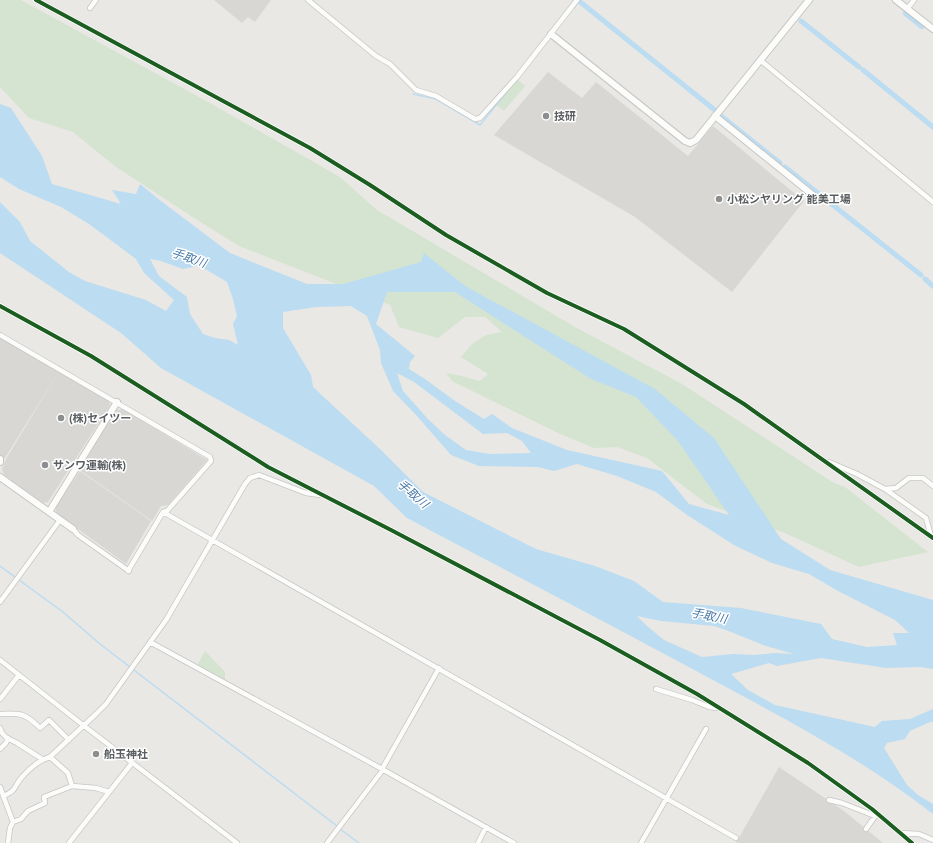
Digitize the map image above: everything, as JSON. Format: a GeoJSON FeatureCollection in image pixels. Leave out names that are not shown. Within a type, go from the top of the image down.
{"type":"FeatureCollection","features":[{"type":"Feature","properties":{"kind":"street"},"geometry":{"type":"LineString","coordinates":[[36,0],[310,148],[446,235],[547,293],[624,329],[744,404],[932,537]]}},
{"type":"Feature","properties":{"kind":"street"},"geometry":{"type":"LineString","coordinates":[[90,8],[96,0]]}},
{"type":"Feature","properties":{"kind":"street"},"geometry":{"type":"LineString","coordinates":[[308,0],[376,56],[390,64],[416,90],[436,96],[475,119],[480,118],[517,77],[578,0]]}},
{"type":"Feature","properties":{"kind":"street"},"geometry":{"type":"LineString","coordinates":[[551,34],[684,141],[690,143],[696,140],[809,0]]}},
{"type":"Feature","properties":{"kind":"street"},"geometry":{"type":"LineString","coordinates":[[896,0],[933,29]]}},
{"type":"Feature","properties":{"kind":"street"},"geometry":{"type":"LineString","coordinates":[[907,9],[914,0]]}},
{"type":"Feature","properties":{"kind":"street"},"geometry":{"type":"LineString","coordinates":[[760,60],[933,202]]}},
{"type":"Feature","properties":{"kind":"street"},"geometry":{"type":"LineString","coordinates":[[715,116],[819,200]]}},
{"type":"Feature","properties":{"kind":"street"},"geometry":{"type":"LineString","coordinates":[[0,306],[91,356],[268,467],[600,640],[719,708],[808,763],[900,832],[912,843]]}},
{"type":"Feature","properties":{"kind":"street"},"geometry":{"type":"LineString","coordinates":[[0,335],[210,457],[211,462],[167,511],[163,512],[128,571],[78,535],[73,529],[0,477]]}},
{"type":"Feature","properties":{"kind":"street"},"geometry":{"type":"LineString","coordinates":[[48,512],[116,402]]}},
{"type":"Feature","properties":{"kind":"street"},"geometry":{"type":"LineString","coordinates":[[820,458],[885,489],[926,518],[932,537]]}},
{"type":"Feature","properties":{"kind":"street"},"geometry":{"type":"LineString","coordinates":[[3,796],[12,792],[21,778],[42,759],[50,757],[106,704],[176,604],[245,484],[254,476],[259,475],[306,493],[322,495]]}},
{"type":"Feature","properties":{"kind":"street"},"geometry":{"type":"LineString","coordinates":[[885,489],[896,488],[909,478],[923,478],[933,486]]}},
{"type":"Feature","properties":{"kind":"street"},"geometry":{"type":"LineString","coordinates":[[163,512],[736,838]]}},
{"type":"Feature","properties":{"kind":"street"},"geometry":{"type":"LineString","coordinates":[[0,602],[60,520]]}},
{"type":"Feature","properties":{"kind":"street"},"geometry":{"type":"LineString","coordinates":[[150,642],[514,843]]}},
{"type":"Feature","properties":{"kind":"street"},"geometry":{"type":"LineString","coordinates":[[0,660],[237,843]]}},
{"type":"Feature","properties":{"kind":"street"},"geometry":{"type":"LineString","coordinates":[[326,843],[382,772],[382,769],[439,668]]}},
{"type":"Feature","properties":{"kind":"street"},"geometry":{"type":"LineString","coordinates":[[0,699],[19,675]]}},
{"type":"Feature","properties":{"kind":"street"},"geometry":{"type":"LineString","coordinates":[[656,689],[692,700],[709,708],[719,708]]}},
{"type":"Feature","properties":{"kind":"street"},"geometry":{"type":"LineString","coordinates":[[0,714],[18,713],[29,718],[40,728],[49,720],[69,740]]}},
{"type":"Feature","properties":{"kind":"street"},"geometry":{"type":"LineString","coordinates":[[0,728],[2,733],[8,738],[42,759]]}},
{"type":"Feature","properties":{"kind":"street"},"geometry":{"type":"LineString","coordinates":[[641,843],[706,729]]}},
{"type":"Feature","properties":{"kind":"street"},"geometry":{"type":"LineString","coordinates":[[0,749],[6,743],[8,738]]}},
{"type":"Feature","properties":{"kind":"street"},"geometry":{"type":"LineString","coordinates":[[50,757],[68,773],[72,786]]}},
{"type":"Feature","properties":{"kind":"street"},"geometry":{"type":"LineString","coordinates":[[69,843],[132,763]]}},
{"type":"Feature","properties":{"kind":"street"},"geometry":{"type":"LineString","coordinates":[[8,843],[10,828],[13,822],[21,819],[28,811],[45,803],[44,797],[72,786],[96,788],[109,792]]}},
{"type":"Feature","properties":{"kind":"street"},"geometry":{"type":"LineString","coordinates":[[0,787],[13,822]]}},
{"type":"Feature","properties":{"kind":"street"},"geometry":{"type":"LineString","coordinates":[[829,800],[876,815]]}},
{"type":"Feature","properties":{"kind":"street"},"geometry":{"type":"LineString","coordinates":[[866,829],[876,815]]}},
{"type":"Feature","properties":{"kind":"street"},"geometry":{"type":"LineString","coordinates":[[478,843],[486,828]]}},
{"type":"Feature","properties":{"kind":"street"},"geometry":{"type":"LineString","coordinates":[[900,832],[919,834],[933,840]]}},
{"type":"Feature","properties":{"kind":"shaded area"},"geometry":{"type":"Polygon","coordinates":[[[214,0],[271,0],[255,22],[248,17],[242,23],[214,0]]]}},
{"type":"Feature","properties":{"kind":"shaded area"},"geometry":{"type":"Polygon","coordinates":[[[548,72],[582,98],[596,82],[688,156],[713,126],[804,201],[732,292],[635,217],[494,135],[548,72]]]}},
{"type":"Feature","properties":{"kind":"shaded area"},"geometry":{"type":"Polygon","coordinates":[[[0,338],[59,371],[5,458],[0,455],[0,338]]]}},
{"type":"Feature","properties":{"kind":"shaded area"},"geometry":{"type":"Polygon","coordinates":[[[59,371],[108,399],[110,405],[48,502],[43,503],[4,475],[2,469],[6,459],[59,371]]]}},
{"type":"Feature","properties":{"kind":"shaded area"},"geometry":{"type":"Polygon","coordinates":[[[123,409],[207,460],[168,505],[161,506],[152,521],[80,470],[116,410],[123,409]]]}},
{"type":"Feature","properties":{"kind":"shaded area"},"geometry":{"type":"Polygon","coordinates":[[[80,471],[151,521],[126,564],[56,513],[56,507],[80,471]]]}},
{"type":"Feature","properties":{"kind":"shaded area"},"geometry":{"type":"Polygon","coordinates":[[[779,767],[844,811],[883,843],[736,843],[779,767]]]}},
{"type":"Feature","properties":{"kind":"green space"},"geometry":{"type":"Polygon","coordinates":[[[0,0],[21,0],[210,103],[340,177],[377,210],[575,327],[682,384],[834,483],[845,487],[928,552],[859,567],[785,533],[707,504],[647,458],[617,447],[594,448],[558,433],[452,381],[446,373],[480,381],[488,374],[461,357],[472,344],[486,335],[502,332],[485,317],[465,317],[438,338],[399,327],[390,305],[239,246],[116,167],[73,132],[29,118],[0,87],[0,0]]]}},
{"type":"Feature","properties":{"kind":"green space"},"geometry":{"type":"Polygon","coordinates":[[[517,79],[525,86],[504,111],[496,105],[517,79]]]}},
{"type":"Feature","properties":{"kind":"green space"},"geometry":{"type":"Polygon","coordinates":[[[205,651],[225,672],[225,681],[197,666],[205,651]]]}},
{"type":"Feature","properties":{"kind":"water","name":"手取川"},"geometry":{"type":"Polygon","coordinates":[[[0,104],[11,108],[42,156],[52,184],[121,204],[112,190],[136,194],[140,184],[230,253],[307,284],[343,284],[421,262],[424,253],[465,286],[655,389],[714,438],[781,539],[830,570],[933,600],[933,669],[920,667],[886,668],[821,658],[777,666],[769,663],[731,674],[748,690],[775,705],[875,727],[882,721],[910,719],[933,709],[933,722],[910,731],[905,739],[887,743],[884,748],[907,785],[918,795],[933,804],[933,814],[907,794],[826,742],[675,659],[407,518],[374,486],[161,368],[121,333],[0,253],[0,202],[20,222],[30,241],[69,272],[85,281],[146,300],[166,311],[174,300],[144,273],[136,259],[89,224],[61,207],[19,189],[0,177],[0,104]],[[150,259],[159,276],[187,297],[190,314],[203,334],[229,340],[238,345],[233,324],[237,316],[227,282],[198,266],[183,269],[161,261],[150,259]],[[387,292],[376,324],[415,356],[410,362],[409,369],[484,419],[492,414],[512,428],[567,450],[662,471],[689,504],[729,515],[678,441],[636,397],[591,379],[455,292],[387,292]],[[351,306],[316,307],[283,312],[283,328],[311,375],[313,387],[380,449],[423,492],[536,549],[595,566],[634,581],[663,602],[741,608],[821,624],[832,639],[867,647],[897,645],[893,633],[909,633],[895,620],[838,591],[809,574],[772,563],[734,545],[687,515],[656,492],[617,476],[577,464],[554,471],[538,467],[479,466],[451,455],[393,391],[381,363],[380,350],[367,316],[351,306]],[[397,373],[403,391],[428,419],[445,435],[466,450],[490,454],[531,453],[522,441],[507,433],[483,434],[414,382],[397,373]],[[637,616],[664,640],[702,657],[733,654],[794,654],[766,646],[714,626],[661,621],[637,616]]]}},
{"type":"Feature","properties":{"kind":"waterway"},"geometry":{"type":"LineString","coordinates":[[574,8],[580,0]]}},
{"type":"Feature","properties":{"kind":"waterway"},"geometry":{"type":"LineString","coordinates":[[579,1],[716,111]]}},
{"type":"Feature","properties":{"kind":"waterway"},"geometry":{"type":"LineString","coordinates":[[907,13],[922,25]]}},
{"type":"Feature","properties":{"kind":"waterway"},"geometry":{"type":"LineString","coordinates":[[801,21],[859,67]]}},
{"type":"Feature","properties":{"kind":"waterway"},"geometry":{"type":"LineString","coordinates":[[863,70],[933,127]]}},
{"type":"Feature","properties":{"kind":"waterway"},"geometry":{"type":"LineString","coordinates":[[413,94],[436,99],[480,125],[506,93]]}},
{"type":"Feature","properties":{"kind":"waterway"},"geometry":{"type":"LineString","coordinates":[[721,116],[780,163]]}},
{"type":"Feature","properties":{"kind":"waterway"},"geometry":{"type":"LineString","coordinates":[[785,167],[921,275]]}},
{"type":"Feature","properties":{"kind":"waterway"},"geometry":{"type":"LineString","coordinates":[[925,279],[933,286]]}},
{"type":"Feature","properties":{"kind":"waterway"},"geometry":{"type":"LineString","coordinates":[[0,566],[63,612],[100,644],[337,826]]}},
{"type":"Feature","properties":{"kind":"waterway"},"geometry":{"type":"LineString","coordinates":[[340,829],[359,843]]}},
{"type":"Feature","properties":{"kind":"cycle path"},"geometry":{"type":"LineString","coordinates":[[36,0],[310,148],[446,235],[547,293],[624,329],[744,404],[933,538]]}},
{"type":"Feature","properties":{"kind":"cycle path"},"geometry":{"type":"LineString","coordinates":[[0,306],[91,356],[268,467],[600,640],[697,694],[808,763],[872,809],[912,843]]}},
{"type":"Feature","properties":{"kind":"place","name":"技研"},"geometry":{"type":"Point","coordinates":[546,116]}},
{"type":"Feature","properties":{"kind":"place","name":"小松シヤリング 能美工場"},"geometry":{"type":"Point","coordinates":[719,199]}},
{"type":"Feature","properties":{"kind":"place","name":"(株)セイツー"},"geometry":{"type":"Point","coordinates":[61,418]}},
{"type":"Feature","properties":{"kind":"place","name":"サンワ運輸(株)"},"geometry":{"type":"Point","coordinates":[45,465]}},
{"type":"Feature","properties":{"kind":"place","name":"船玉神社"},"geometry":{"type":"Point","coordinates":[96,754]}}]}
